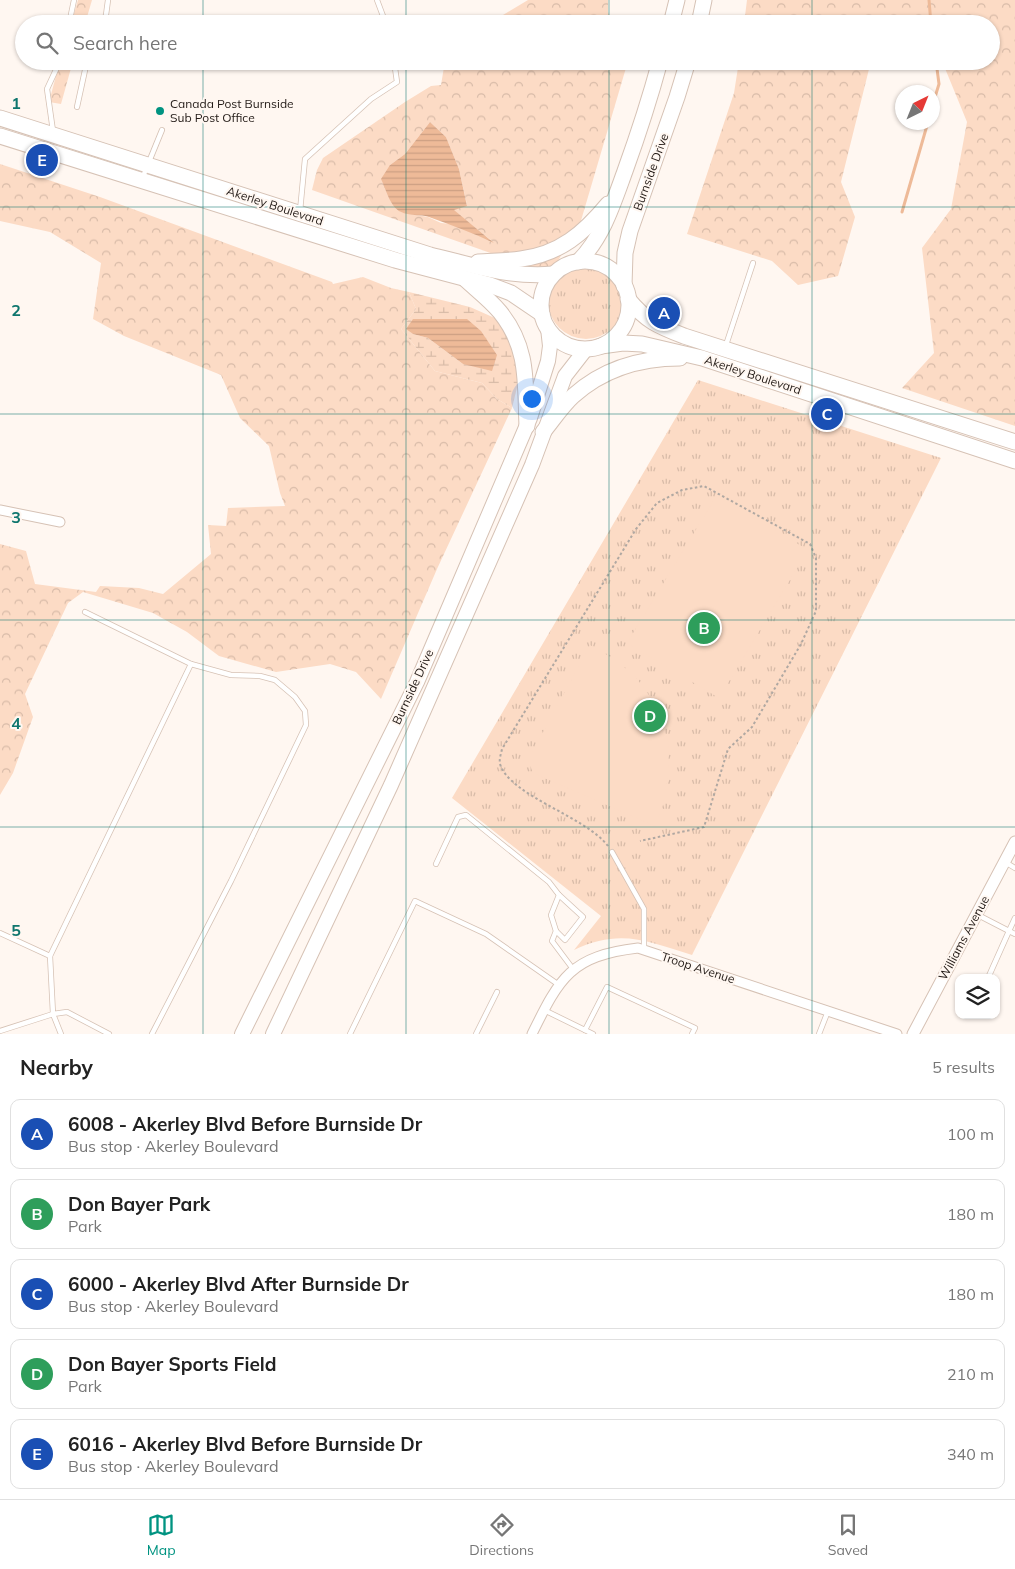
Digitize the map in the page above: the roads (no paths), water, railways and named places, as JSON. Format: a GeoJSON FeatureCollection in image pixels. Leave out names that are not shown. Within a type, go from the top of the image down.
{"type":"FeatureCollection","features":[{"type":"Feature","properties":{"kind":"main road"},"geometry":{"type":"LineString","coordinates":[[673,15],[676,0]]}},
{"type":"Feature","properties":{"kind":"main road"},"geometry":{"type":"LineString","coordinates":[[701,15],[704,0]]}},
{"type":"Feature","properties":{"kind":"main road","name":"Burnside Drive"},"geometry":{"type":"LineString","coordinates":[[578,262],[596,239],[607,220],[634,146],[657,70]]}},
{"type":"Feature","properties":{"kind":"main road","name":"Burnside Drive"},"geometry":{"type":"LineString","coordinates":[[626,292],[625,253],[630,231],[685,70]]}},
{"type":"Feature","properties":{"kind":"main road","name":"Akerley Boulevard"},"geometry":{"type":"LineString","coordinates":[[0,118],[430,255],[490,285],[511,293],[545,321]]}},
{"type":"Feature","properties":{"kind":"main road","name":"Akerley Boulevard"},"geometry":{"type":"LineString","coordinates":[[0,136],[395,260],[464,271],[519,275],[553,274]]}},
{"type":"Feature","properties":{"kind":"main road"},"geometry":{"type":"LineString","coordinates":[[464,271],[534,257],[555,250],[586,229],[617,193]]}},
{"type":"Feature","properties":{"kind":"main road"},"geometry":{"type":"LineString","coordinates":[[578,262],[592,262],[605,266],[616,274],[626,292],[628,313],[624,326],[614,338],[594,347],[571,347],[558,340],[545,321],[541,299],[545,286],[553,274],[564,266],[578,262]]}},
{"type":"Feature","properties":{"kind":"main road"},"geometry":{"type":"LineString","coordinates":[[464,271],[499,310],[514,332],[523,357],[527,426]]}},
{"type":"Feature","properties":{"kind":"main road","name":"Akerley Boulevard"},"geometry":{"type":"LineString","coordinates":[[626,292],[640,313],[652,322],[684,336],[1015,442]]}},
{"type":"Feature","properties":{"kind":"main road","name":"Burnside Drive"},"geometry":{"type":"LineString","coordinates":[[242,1034],[416,682],[527,426],[548,361],[550,346],[545,321]]}},
{"type":"Feature","properties":{"kind":"main road","name":"Akerley Boulevard"},"geometry":{"type":"LineString","coordinates":[[594,347],[622,343],[642,344],[702,358],[1015,460]]}},
{"type":"Feature","properties":{"kind":"main road","name":"Burnside Drive"},"geometry":{"type":"LineString","coordinates":[[273,1034],[391,785],[532,465],[565,376],[594,347]]}},
{"type":"Feature","properties":{"kind":"main road"},"geometry":{"type":"LineString","coordinates":[[544,432],[571,397],[587,384],[606,373],[630,364],[660,358],[702,358]]}},
{"type":"Feature","properties":{"kind":"street"},"geometry":{"type":"LineString","coordinates":[[0,510],[60,522]]}},
{"type":"Feature","properties":{"kind":"street","name":"Williams Avenue"},"geometry":{"type":"LineString","coordinates":[[913,1034],[1015,842]]}},
{"type":"Feature","properties":{"kind":"street","name":"Troop Avenue"},"geometry":{"type":"LineString","coordinates":[[532,1034],[559,985],[573,969],[593,957],[614,951],[638,948],[896,1034]]}},
{"type":"Feature","properties":{"kind":"lane"},"geometry":{"type":"LineString","coordinates":[[71,15],[74,0]]}},
{"type":"Feature","properties":{"kind":"lane"},"geometry":{"type":"LineString","coordinates":[[106,15],[108,0]]}},
{"type":"Feature","properties":{"kind":"lane"},"geometry":{"type":"LineString","coordinates":[[377,0],[383,15]]}},
{"type":"Feature","properties":{"kind":"lane"},"geometry":{"type":"LineString","coordinates":[[53,135],[47,89],[56,70]]}},
{"type":"Feature","properties":{"kind":"lane"},"geometry":{"type":"LineString","coordinates":[[77,107],[85,70]]}},
{"type":"Feature","properties":{"kind":"lane"},"geometry":{"type":"LineString","coordinates":[[300,215],[305,159],[371,99],[397,82],[395,70]]}},
{"type":"Feature","properties":{"kind":"lane"},"geometry":{"type":"LineString","coordinates":[[142,180],[162,130]]}},
{"type":"Feature","properties":{"kind":"lane"},"geometry":{"type":"LineString","coordinates":[[725,349],[753,263]]}},
{"type":"Feature","properties":{"kind":"lane"},"geometry":{"type":"LineString","coordinates":[[85,612],[192,664],[231,675],[260,676],[275,680],[295,697],[305,711],[306,725],[231,880],[152,1034]]}},
{"type":"Feature","properties":{"kind":"lane"},"geometry":{"type":"LineString","coordinates":[[61,1034],[53,1014],[50,956],[192,664]]}},
{"type":"Feature","properties":{"kind":"lane"},"geometry":{"type":"LineString","coordinates":[[436,864],[458,817],[466,815],[549,882],[559,895],[583,917],[565,940],[556,931],[551,915],[559,895]]}},
{"type":"Feature","properties":{"kind":"lane"},"geometry":{"type":"LineString","coordinates":[[612,852],[644,909],[644,950]]}},
{"type":"Feature","properties":{"kind":"lane"},"geometry":{"type":"LineString","coordinates":[[1004,862],[1015,868]]}},
{"type":"Feature","properties":{"kind":"lane"},"geometry":{"type":"LineString","coordinates":[[350,1034],[415,901],[486,934],[559,985]]}},
{"type":"Feature","properties":{"kind":"lane"},"geometry":{"type":"LineString","coordinates":[[977,914],[1015,934]]}},
{"type":"Feature","properties":{"kind":"lane"},"geometry":{"type":"LineString","coordinates":[[990,974],[1015,918]]}},
{"type":"Feature","properties":{"kind":"lane"},"geometry":{"type":"LineString","coordinates":[[556,931],[552,941],[573,969]]}},
{"type":"Feature","properties":{"kind":"lane"},"geometry":{"type":"LineString","coordinates":[[0,933],[50,956]]}},
{"type":"Feature","properties":{"kind":"lane"},"geometry":{"type":"LineString","coordinates":[[585,1030],[607,987],[695,1028],[692,1034]]}},
{"type":"Feature","properties":{"kind":"lane"},"geometry":{"type":"LineString","coordinates":[[483,1034],[477,1033],[496,992]]}},
{"type":"Feature","properties":{"kind":"lane"},"geometry":{"type":"LineString","coordinates":[[544,1010],[593,1034]]}},
{"type":"Feature","properties":{"kind":"lane"},"geometry":{"type":"LineString","coordinates":[[818,1034],[828,1011]]}},
{"type":"Feature","properties":{"kind":"lane"},"geometry":{"type":"LineString","coordinates":[[0,1031],[53,1014],[67,1012],[108,1034]]}},
{"type":"Feature","properties":{"kind":"waterway"},"geometry":{"type":"LineString","coordinates":[[929,0],[930,15]]}},
{"type":"Feature","properties":{"kind":"waterway"},"geometry":{"type":"LineString","coordinates":[[937,70],[939,85]]}},
{"type":"Feature","properties":{"kind":"waterway"},"geometry":{"type":"LineString","coordinates":[[902,212],[926,130]]}},
{"type":"Feature","properties":{"kind":"place","name":"Canada Post Burnside Sub Post Office"},"geometry":{"type":"Point","coordinates":[160,111]}},
{"type":"Feature","properties":{"kind":"place","name":"6016 - Akerley Blvd Before Burnside Dr"},"geometry":{"type":"Point","coordinates":[42,160]}},
{"type":"Feature","properties":{"kind":"place","name":"6008 - Akerley Blvd Before Burnside Dr"},"geometry":{"type":"Point","coordinates":[664,313]}},
{"type":"Feature","properties":{"kind":"place","name":"6000 - Akerley Blvd After Burnside Dr"},"geometry":{"type":"Point","coordinates":[827,414]}},
{"type":"Feature","properties":{"kind":"place","name":"Don Bayer Park"},"geometry":{"type":"Point","coordinates":[704,628]}},
{"type":"Feature","properties":{"kind":"place","name":"Don Bayer Sports Field"},"geometry":{"type":"Point","coordinates":[650,716]}}]}
